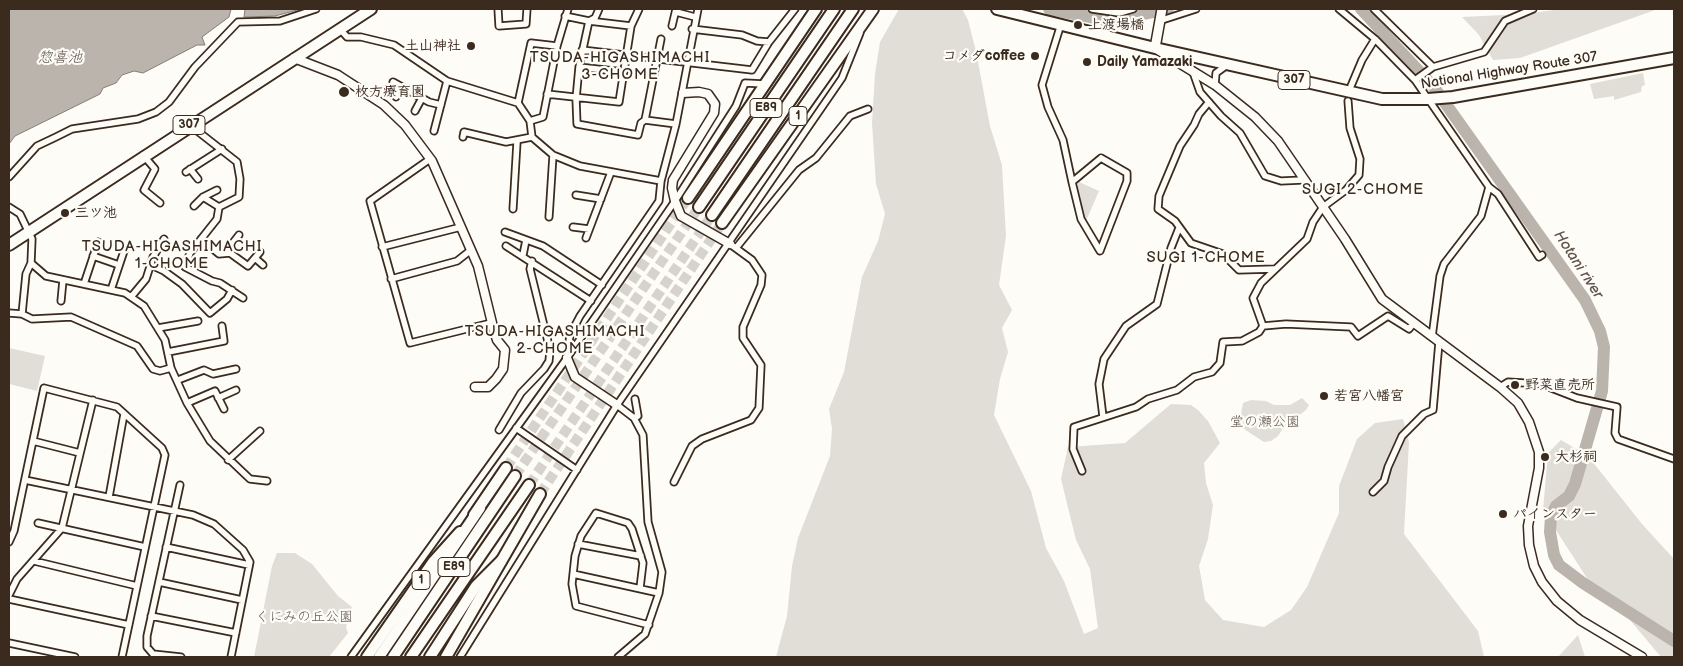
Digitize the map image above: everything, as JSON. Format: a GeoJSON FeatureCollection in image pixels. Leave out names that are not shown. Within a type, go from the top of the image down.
{"type":"FeatureCollection","features":[{"type":"Feature","properties":{"kind":"highway","name":"307"},"geometry":{"type":"LineString","coordinates":[[9,244],[189,125],[371,9]]}},
{"type":"Feature","properties":{"kind":"highway"},"geometry":{"type":"LineString","coordinates":[[688,198],[816,9]]}},
{"type":"Feature","properties":{"kind":"highway","name":"E89"},"geometry":{"type":"LineString","coordinates":[[699,207],[834,9]]}},
{"type":"Feature","properties":{"kind":"highway","name":"E89"},"geometry":{"type":"LineString","coordinates":[[712,215],[853,9]]}},
{"type":"Feature","properties":{"kind":"highway","name":"1"},"geometry":{"type":"LineString","coordinates":[[722,223],[873,9]]}},
{"type":"Feature","properties":{"kind":"highway","name":"National Highway Route 307"},"geometry":{"type":"LineString","coordinates":[[997,9],[1155,48],[1382,99],[1453,97],[1674,58]]}},
{"type":"Feature","properties":{"kind":"highway","name":"1"},"geometry":{"type":"LineString","coordinates":[[367,657],[434,562],[480,508],[506,468]]}},
{"type":"Feature","properties":{"kind":"highway","name":"E89"},"geometry":{"type":"LineString","coordinates":[[394,657],[516,476]]}},
{"type":"Feature","properties":{"kind":"highway","name":"E89"},"geometry":{"type":"LineString","coordinates":[[411,657],[529,485]]}},
{"type":"Feature","properties":{"kind":"highway"},"geometry":{"type":"LineString","coordinates":[[446,657],[540,494]]}},
{"type":"Feature","properties":{"kind":"highway"},"geometry":{"type":"LineString","coordinates":[[379,657],[480,508]]}},
{"type":"Feature","properties":{"kind":"highway"},"geometry":{"type":"LineString","coordinates":[[430,657],[476,586],[501,561]]}},
{"type":"Feature","properties":{"kind":"main road"},"geometry":{"type":"LineString","coordinates":[[1155,48],[1162,9]]}},
{"type":"Feature","properties":{"kind":"street"},"geometry":{"type":"LineString","coordinates":[[9,177],[37,146],[72,129],[138,119],[156,112],[169,102],[195,66],[238,22],[280,21],[316,9]]}},
{"type":"Feature","properties":{"kind":"street"},"geometry":{"type":"LineString","coordinates":[[498,9],[499,26],[526,24],[527,9]]}},
{"type":"Feature","properties":{"kind":"street"},"geometry":{"type":"LineString","coordinates":[[530,121],[543,117],[557,46],[568,9]]}},
{"type":"Feature","properties":{"kind":"street"},"geometry":{"type":"LineString","coordinates":[[599,9],[595,18],[589,22],[582,50],[576,99],[577,124],[638,135],[641,123],[645,120],[661,39]]}},
{"type":"Feature","properties":{"kind":"street"},"geometry":{"type":"LineString","coordinates":[[547,94],[576,99],[619,102],[631,26],[638,9]]}},
{"type":"Feature","properties":{"kind":"street"},"geometry":{"type":"LineString","coordinates":[[618,657],[645,634],[659,593],[662,572],[648,522],[643,435],[634,418],[574,376],[567,358],[570,335],[591,300],[659,201],[661,181],[683,93],[692,29],[698,9]]}},
{"type":"Feature","properties":{"kind":"street"},"geometry":{"type":"LineString","coordinates":[[582,50],[686,64],[752,70],[769,42],[795,9]]}},
{"type":"Feature","properties":{"kind":"street"},"geometry":{"type":"LineString","coordinates":[[1092,9],[1119,13],[1133,9]]}},
{"type":"Feature","properties":{"kind":"street"},"geometry":{"type":"LineString","coordinates":[[1159,20],[1196,9]]}},
{"type":"Feature","properties":{"kind":"street"},"geometry":{"type":"LineString","coordinates":[[1339,9],[1375,39],[1431,99],[1489,187],[1498,194],[1538,256],[1542,255]]}},
{"type":"Feature","properties":{"kind":"street"},"geometry":{"type":"LineString","coordinates":[[1374,9],[1433,67]]}},
{"type":"Feature","properties":{"kind":"street"},"geometry":{"type":"LineString","coordinates":[[1415,80],[1433,67],[1484,52],[1506,21],[1533,9]]}},
{"type":"Feature","properties":{"kind":"street"},"geometry":{"type":"LineString","coordinates":[[672,26],[676,10],[696,17]]}},
{"type":"Feature","properties":{"kind":"street"},"geometry":{"type":"LineString","coordinates":[[565,16],[589,22],[631,26]]}},
{"type":"Feature","properties":{"kind":"street"},"geometry":{"type":"LineString","coordinates":[[1061,24],[1042,85],[1048,107],[1063,140],[1072,182],[1081,219],[1100,251],[1128,181],[1127,173],[1101,158],[1072,182]]}},
{"type":"Feature","properties":{"kind":"street"},"geometry":{"type":"LineString","coordinates":[[460,657],[617,405],[733,246],[842,78],[862,25]]}},
{"type":"Feature","properties":{"kind":"street"},"geometry":{"type":"LineString","coordinates":[[340,29],[347,37],[362,37],[394,45],[447,81],[518,103],[530,121],[532,137],[553,155],[580,166],[661,181]]}},
{"type":"Feature","properties":{"kind":"street"},"geometry":{"type":"LineString","coordinates":[[692,29],[742,35],[757,41],[769,42]]}},
{"type":"Feature","properties":{"kind":"street"},"geometry":{"type":"LineString","coordinates":[[1351,86],[1362,60],[1375,39]]}},
{"type":"Feature","properties":{"kind":"street"},"geometry":{"type":"LineString","coordinates":[[518,103],[530,43],[557,46]]}},
{"type":"Feature","properties":{"kind":"street"},"geometry":{"type":"LineString","coordinates":[[1155,48],[1215,85],[1255,117],[1278,141],[1382,299],[1413,324],[1500,387],[1518,403],[1536,439],[1539,468],[1528,526],[1529,545],[1534,566],[1542,582],[1557,601],[1580,620],[1642,657]]}},
{"type":"Feature","properties":{"kind":"street"},"geometry":{"type":"LineString","coordinates":[[294,58],[338,75],[384,105],[405,125],[430,159],[478,266],[491,323],[497,340],[505,350],[504,369],[488,387],[475,387]]}},
{"type":"Feature","properties":{"kind":"street"},"geometry":{"type":"LineString","coordinates":[[1215,85],[1215,77],[1218,70],[1228,64]]}},
{"type":"Feature","properties":{"kind":"street"},"geometry":{"type":"LineString","coordinates":[[579,67],[624,72]]}},
{"type":"Feature","properties":{"kind":"street"},"geometry":{"type":"LineString","coordinates":[[1193,72],[1200,92],[1240,134],[1265,176],[1281,181],[1303,180]]}},
{"type":"Feature","properties":{"kind":"street"},"geometry":{"type":"LineString","coordinates":[[434,131],[447,81]]}},
{"type":"Feature","properties":{"kind":"street"},"geometry":{"type":"LineString","coordinates":[[393,82],[422,98],[441,105]]}},
{"type":"Feature","properties":{"kind":"street"},"geometry":{"type":"LineString","coordinates":[[351,657],[567,358],[675,202],[736,106],[745,83],[765,84]]}},
{"type":"Feature","properties":{"kind":"street"},"geometry":{"type":"LineString","coordinates":[[396,97],[402,87]]}},
{"type":"Feature","properties":{"kind":"street"},"geometry":{"type":"LineString","coordinates":[[674,482],[692,446],[751,420],[758,408],[761,365],[743,338],[743,327],[761,285],[762,275],[752,260],[733,246],[681,216],[675,202],[672,188],[674,180],[714,113],[715,104],[708,94],[699,92],[683,93]]}},
{"type":"Feature","properties":{"kind":"street"},"geometry":{"type":"LineString","coordinates":[[415,111],[422,98]]}},
{"type":"Feature","properties":{"kind":"street"},"geometry":{"type":"LineString","coordinates":[[1263,326],[1253,298],[1261,283],[1307,239],[1313,222],[1323,207],[1346,190],[1359,175],[1360,159],[1350,128],[1348,100]]}},
{"type":"Feature","properties":{"kind":"street"},"geometry":{"type":"LineString","coordinates":[[1209,102],[1198,114],[1194,125],[1180,146],[1158,200],[1158,209],[1175,221],[1191,243],[1222,254],[1239,270],[1274,269]]}},
{"type":"Feature","properties":{"kind":"street"},"geometry":{"type":"LineString","coordinates":[[733,246],[799,170],[816,158],[850,116],[868,108]]}},
{"type":"Feature","properties":{"kind":"street"},"geometry":{"type":"LineString","coordinates":[[645,120],[676,124]]}},
{"type":"Feature","properties":{"kind":"street"},"geometry":{"type":"LineString","coordinates":[[189,125],[237,162],[240,179],[239,197],[219,207]]}},
{"type":"Feature","properties":{"kind":"street"},"geometry":{"type":"LineString","coordinates":[[463,137],[464,132],[506,142],[517,142],[532,137]]}},
{"type":"Feature","properties":{"kind":"street"},"geometry":{"type":"LineString","coordinates":[[513,209],[517,142]]}},
{"type":"Feature","properties":{"kind":"street"},"geometry":{"type":"LineString","coordinates":[[198,179],[188,170],[222,150]]}},
{"type":"Feature","properties":{"kind":"street"},"geometry":{"type":"LineString","coordinates":[[143,155],[155,169],[144,190],[160,204]]}},
{"type":"Feature","properties":{"kind":"street"},"geometry":{"type":"LineString","coordinates":[[549,217],[553,155]]}},
{"type":"Feature","properties":{"kind":"street"},"geometry":{"type":"LineString","coordinates":[[430,159],[370,201],[410,343],[491,323]]}},
{"type":"Feature","properties":{"kind":"street"},"geometry":{"type":"LineString","coordinates":[[586,238],[611,172]]}},
{"type":"Feature","properties":{"kind":"street"},"geometry":{"type":"LineString","coordinates":[[1373,492],[1384,482],[1388,466],[1402,436],[1424,414],[1432,410],[1440,276],[1444,264],[1481,216],[1489,187]]}},
{"type":"Feature","properties":{"kind":"street"},"geometry":{"type":"LineString","coordinates":[[194,206],[202,197],[217,190]]}},
{"type":"Feature","properties":{"kind":"street"},"geometry":{"type":"LineString","coordinates":[[576,195],[601,199]]}},
{"type":"Feature","properties":{"kind":"street"},"geometry":{"type":"LineString","coordinates":[[202,197],[219,207]]}},
{"type":"Feature","properties":{"kind":"street"},"geometry":{"type":"LineString","coordinates":[[9,207],[20,214],[32,239],[31,263],[26,274],[22,314]]}},
{"type":"Feature","properties":{"kind":"street"},"geometry":{"type":"LineString","coordinates":[[219,207],[217,220],[190,253],[185,267],[232,290],[243,298]]}},
{"type":"Feature","properties":{"kind":"street"},"geometry":{"type":"LineString","coordinates":[[382,247],[461,227]]}},
{"type":"Feature","properties":{"kind":"street"},"geometry":{"type":"LineString","coordinates":[[573,227],[589,229]]}},
{"type":"Feature","properties":{"kind":"street"},"geometry":{"type":"LineString","coordinates":[[1103,417],[1099,384],[1104,359],[1126,326],[1157,304],[1173,242],[1179,228]]}},
{"type":"Feature","properties":{"kind":"street"},"geometry":{"type":"LineString","coordinates":[[505,232],[543,246],[602,285]]}},
{"type":"Feature","properties":{"kind":"street"},"geometry":{"type":"LineString","coordinates":[[225,253],[239,235]]}},
{"type":"Feature","properties":{"kind":"street"},"geometry":{"type":"LineString","coordinates":[[131,297],[146,279],[164,239]]}},
{"type":"Feature","properties":{"kind":"street"},"geometry":{"type":"LineString","coordinates":[[201,239],[219,254],[230,253],[248,266],[260,252]]}},
{"type":"Feature","properties":{"kind":"street"},"geometry":{"type":"LineString","coordinates":[[523,255],[526,240]]}},
{"type":"Feature","properties":{"kind":"street"},"geometry":{"type":"LineString","coordinates":[[84,284],[98,242]]}},
{"type":"Feature","properties":{"kind":"street"},"geometry":{"type":"LineString","coordinates":[[506,246],[523,255],[591,300]]}},
{"type":"Feature","properties":{"kind":"street"},"geometry":{"type":"LineString","coordinates":[[111,290],[125,248]]}},
{"type":"Feature","properties":{"kind":"street"},"geometry":{"type":"LineString","coordinates":[[391,279],[457,261],[471,250]]}},
{"type":"Feature","properties":{"kind":"street"},"geometry":{"type":"LineString","coordinates":[[93,256],[119,265]]}},
{"type":"Feature","properties":{"kind":"street"},"geometry":{"type":"LineString","coordinates":[[255,258],[263,265]]}},
{"type":"Feature","properties":{"kind":"street"},"geometry":{"type":"LineString","coordinates":[[499,430],[521,393],[544,370],[549,361],[550,350],[530,269],[532,261]]}},
{"type":"Feature","properties":{"kind":"street"},"geometry":{"type":"LineString","coordinates":[[31,263],[46,276],[111,290],[131,297],[144,306],[165,340],[171,368],[187,403],[210,440],[228,460],[250,479],[267,481]]}},
{"type":"Feature","properties":{"kind":"street"},"geometry":{"type":"LineString","coordinates":[[151,265],[164,271],[182,284],[210,313],[227,299],[232,290]]}},
{"type":"Feature","properties":{"kind":"street"},"geometry":{"type":"LineString","coordinates":[[61,301],[64,280]]}},
{"type":"Feature","properties":{"kind":"street"},"geometry":{"type":"LineString","coordinates":[[9,313],[22,314],[32,319],[70,317],[137,346],[153,369],[160,371],[171,368]]}},
{"type":"Feature","properties":{"kind":"street"},"geometry":{"type":"LineString","coordinates":[[1263,326],[1286,324],[1351,327],[1358,336],[1388,316],[1409,329],[1413,324]]}},
{"type":"Feature","properties":{"kind":"street"},"geometry":{"type":"LineString","coordinates":[[158,328],[198,321]]}},
{"type":"Feature","properties":{"kind":"street"},"geometry":{"type":"LineString","coordinates":[[168,352],[224,341],[222,326]]}},
{"type":"Feature","properties":{"kind":"street"},"geometry":{"type":"LineString","coordinates":[[1082,471],[1073,449],[1074,427],[1136,407],[1148,399],[1177,390],[1193,378],[1212,372],[1220,363],[1223,342],[1242,341],[1259,332],[1263,326]]}},
{"type":"Feature","properties":{"kind":"street"},"geometry":{"type":"LineString","coordinates":[[178,380],[204,370],[213,374],[236,369]]}},
{"type":"Feature","properties":{"kind":"street"},"geometry":{"type":"LineString","coordinates":[[1500,387],[1508,382],[1541,384],[1594,403],[1617,407],[1615,433],[1618,439],[1674,459]]}},
{"type":"Feature","properties":{"kind":"street"},"geometry":{"type":"LineString","coordinates":[[9,542],[14,531],[44,388],[117,407],[162,448],[165,456],[122,657]]}},
{"type":"Feature","properties":{"kind":"street"},"geometry":{"type":"LineString","coordinates":[[218,398],[236,390]]}},
{"type":"Feature","properties":{"kind":"street"},"geometry":{"type":"LineString","coordinates":[[187,403],[215,391],[224,409]]}},
{"type":"Feature","properties":{"kind":"street"},"geometry":{"type":"LineString","coordinates":[[634,418],[638,416],[635,399]]}},
{"type":"Feature","properties":{"kind":"street"},"geometry":{"type":"LineString","coordinates":[[9,595],[17,579],[62,528],[92,400]]}},
{"type":"Feature","properties":{"kind":"street"},"geometry":{"type":"LineString","coordinates":[[109,497],[124,414]]}},
{"type":"Feature","properties":{"kind":"street"},"geometry":{"type":"LineString","coordinates":[[516,428],[577,470]]}},
{"type":"Feature","properties":{"kind":"street"},"geometry":{"type":"LineString","coordinates":[[228,460],[260,431]]}},
{"type":"Feature","properties":{"kind":"street"},"geometry":{"type":"LineString","coordinates":[[33,441],[80,453]]}},
{"type":"Feature","properties":{"kind":"street"},"geometry":{"type":"LineString","coordinates":[[25,480],[174,511],[214,524],[243,550],[249,565],[231,657]]}},
{"type":"Feature","properties":{"kind":"street"},"geometry":{"type":"LineString","coordinates":[[180,485],[147,636],[148,647],[153,654],[181,657]]}},
{"type":"Feature","properties":{"kind":"street"},"geometry":{"type":"LineString","coordinates":[[640,588],[643,563],[628,523],[596,513],[578,544],[572,584],[576,606],[649,625]]}},
{"type":"Feature","properties":{"kind":"street"},"geometry":{"type":"LineString","coordinates":[[38,523],[145,547]]}},
{"type":"Feature","properties":{"kind":"street"},"geometry":{"type":"LineString","coordinates":[[578,544],[641,556]]}},
{"type":"Feature","properties":{"kind":"street"},"geometry":{"type":"LineString","coordinates":[[166,547],[249,565]]}},
{"type":"Feature","properties":{"kind":"street"},"geometry":{"type":"LineString","coordinates":[[34,561],[137,586]]}},
{"type":"Feature","properties":{"kind":"street"},"geometry":{"type":"LineString","coordinates":[[573,574],[659,593]]}},
{"type":"Feature","properties":{"kind":"street"},"geometry":{"type":"LineString","coordinates":[[159,582],[242,600]]}},
{"type":"Feature","properties":{"kind":"street"},"geometry":{"type":"LineString","coordinates":[[9,599],[129,625]]}},
{"type":"Feature","properties":{"kind":"street"},"geometry":{"type":"LineString","coordinates":[[152,616],[236,633]]}},
{"type":"Feature","properties":{"kind":"street"},"geometry":{"type":"LineString","coordinates":[[9,643],[75,657]]}},
{"type":"Feature","properties":{"kind":"green space"},"geometry":{"type":"Polygon","coordinates":[[[899,9],[962,9],[968,20],[976,51],[990,126],[1002,165],[1006,236],[999,285],[1012,310],[1002,328],[1008,352],[1000,379],[994,415],[1031,491],[1046,548],[1064,581],[1084,634],[1098,628],[1090,569],[1076,540],[1061,479],[1068,447],[1125,443],[1171,404],[1191,405],[1208,421],[1220,443],[1204,463],[1206,483],[1213,505],[1208,539],[1199,566],[1205,600],[1223,620],[1264,627],[1291,610],[1307,587],[1339,513],[1339,486],[1357,439],[1375,423],[1403,419],[1409,442],[1404,534],[1478,631],[1484,657],[776,657],[787,616],[792,566],[798,538],[830,456],[832,429],[829,409],[844,372],[862,277],[878,241],[885,214],[876,184],[872,123],[875,74],[880,42],[899,9]]]}},
{"type":"Feature","properties":{"kind":"green space"},"geometry":{"type":"Polygon","coordinates":[[[1561,9],[1658,9],[1520,58],[1493,60],[1479,35],[1462,17],[1525,14],[1561,9]]]}},
{"type":"Feature","properties":{"kind":"green space"},"geometry":{"type":"Polygon","coordinates":[[[1643,73],[1645,85],[1642,86],[1641,92],[1614,100],[1614,96],[1594,99],[1590,84],[1643,73]]]}},
{"type":"Feature","properties":{"kind":"green space"},"geometry":{"type":"Polygon","coordinates":[[[1079,182],[1099,191],[1086,221],[1076,188],[1079,182]]]}},
{"type":"Feature","properties":{"kind":"green space"},"geometry":{"type":"Polygon","coordinates":[[[9,348],[45,356],[37,391],[9,384],[9,348]]]}},
{"type":"Feature","properties":{"kind":"green space","name":"堂の瀬公園"},"geometry":{"type":"Polygon","coordinates":[[[1302,398],[1309,405],[1306,410],[1284,427],[1278,436],[1271,441],[1264,442],[1244,429],[1241,414],[1243,403],[1251,400],[1266,401],[1274,405],[1290,405],[1302,398]]]}},
{"type":"Feature","properties":{"kind":"green space"},"geometry":{"type":"Polygon","coordinates":[[[1561,440],[1588,456],[1642,524],[1674,559],[1674,657],[1661,657],[1619,607],[1594,589],[1543,510],[1548,453],[1561,440]]]}},
{"type":"Feature","properties":{"kind":"green space","name":"くにみの丘公園"},"geometry":{"type":"Polygon","coordinates":[[[277,553],[295,553],[312,564],[338,596],[352,607],[346,627],[348,633],[329,657],[254,657],[272,566],[277,553]]]}},
{"type":"Feature","properties":{"kind":"green space"},"geometry":{"type":"Polygon","coordinates":[[[1578,635],[1585,657],[1558,657],[1578,635]]]}},
{"type":"Feature","properties":{"kind":"water","name":"惣喜池"},"geometry":{"type":"Polygon","coordinates":[[[9,9],[231,9],[229,17],[202,37],[205,45],[197,45],[143,73],[134,71],[122,75],[116,83],[103,88],[100,94],[15,136],[9,144],[9,9]]]}},
{"type":"Feature","properties":{"kind":"water"},"geometry":{"type":"Polygon","coordinates":[[[245,9],[301,9],[275,16],[244,17],[245,9]]]}},
{"type":"Feature","properties":{"kind":"waterway","name":"Hotani river"},"geometry":{"type":"LineString","coordinates":[[1049,9],[1111,21],[1168,9]]}},
{"type":"Feature","properties":{"kind":"waterway","name":"Hotani river"},"geometry":{"type":"LineString","coordinates":[[1361,9],[1433,86],[1585,300],[1600,331],[1604,347],[1602,391],[1575,484],[1569,496],[1556,506],[1551,516],[1550,532],[1554,555],[1559,565],[1583,583],[1674,641]]}},
{"type":"Feature","properties":{"kind":"tunnel"},"geometry":{"type":"LineString","coordinates":[[506,468],[688,198]]}},
{"type":"Feature","properties":{"kind":"tunnel"},"geometry":{"type":"LineString","coordinates":[[515,476],[699,207]]}},
{"type":"Feature","properties":{"kind":"tunnel"},"geometry":{"type":"LineString","coordinates":[[529,485],[712,215]]}},
{"type":"Feature","properties":{"kind":"tunnel"},"geometry":{"type":"LineString","coordinates":[[540,494],[722,223]]}},
{"type":"Feature","properties":{"kind":"place","name":"上渡場橋"},"geometry":{"type":"Point","coordinates":[1078,25]}},
{"type":"Feature","properties":{"kind":"place","name":"土山神社"},"geometry":{"type":"Point","coordinates":[471,46]}},
{"type":"Feature","properties":{"kind":"place","name":"コメダcoffee"},"geometry":{"type":"Point","coordinates":[1035,56]}},
{"type":"Feature","properties":{"kind":"place","name":"Daily Yamazaki"},"geometry":{"type":"Point","coordinates":[1087,62]}},
{"type":"Feature","properties":{"kind":"place","name":"枚方療育園"},"geometry":{"type":"Point","coordinates":[344,92]}},
{"type":"Feature","properties":{"kind":"place","name":"三ツ池"},"geometry":{"type":"Point","coordinates":[65,213]}},
{"type":"Feature","properties":{"kind":"place","name":"野菜直売所"},"geometry":{"type":"Point","coordinates":[1515,385]}},
{"type":"Feature","properties":{"kind":"place","name":"若宮八幡宮"},"geometry":{"type":"Point","coordinates":[1324,396]}},
{"type":"Feature","properties":{"kind":"place","name":"大杉祠"},"geometry":{"type":"Point","coordinates":[1545,457]}},
{"type":"Feature","properties":{"kind":"place","name":"パインスター"},"geometry":{"type":"Point","coordinates":[1503,514]}},
{"type":"Feature","properties":{"kind":"district","name":"TSUDA-HIGASHIMACHI 3-CHOME"},"geometry":{"type":"Point","coordinates":[620,66]}},
{"type":"Feature","properties":{"kind":"district","name":"SUGI 2-CHOME"},"geometry":{"type":"Point","coordinates":[1363,190]}},
{"type":"Feature","properties":{"kind":"district","name":"TSUDA-HIGASHIMACHI 1-CHOME"},"geometry":{"type":"Point","coordinates":[172,256]}},
{"type":"Feature","properties":{"kind":"district","name":"SUGI 1-CHOME"},"geometry":{"type":"Point","coordinates":[1206,258]}},
{"type":"Feature","properties":{"kind":"district","name":"TSUDA-HIGASHIMACHI 2-CHOME"},"geometry":{"type":"Point","coordinates":[555,340]}}]}
